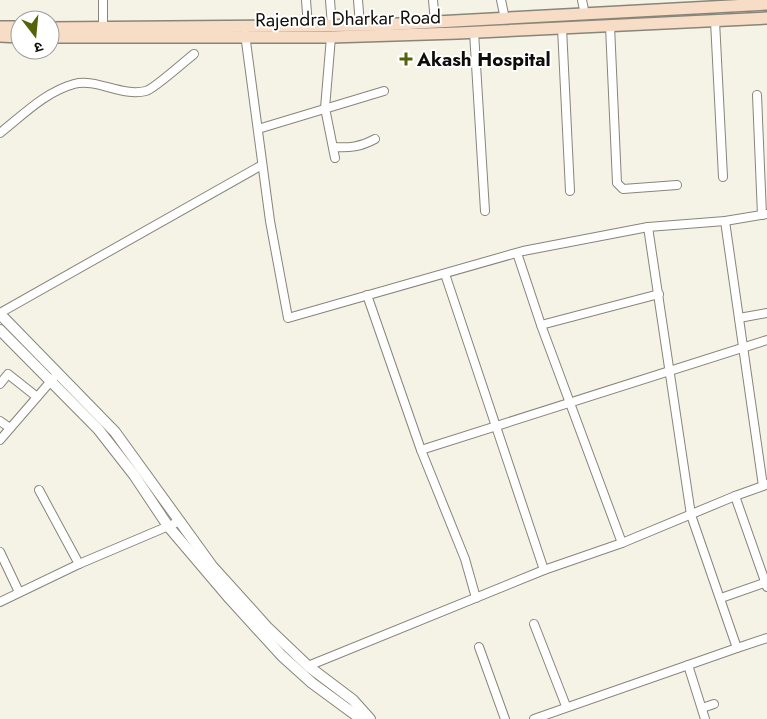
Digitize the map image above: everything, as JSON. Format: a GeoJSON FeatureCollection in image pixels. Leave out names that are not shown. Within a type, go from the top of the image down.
{"type":"FeatureCollection","features":[{"type":"Feature","properties":{"kind":"main road","name":"Rajendra Dharkar Road"},"geometry":{"type":"LineString","coordinates":[[246,32],[308,26],[332,32],[360,26],[380,30],[435,22],[767,4]]}},
{"type":"Feature","properties":{"kind":"main road","name":"Rajendra Dharkar Road"},"geometry":{"type":"LineString","coordinates":[[60,29],[103,32],[332,32],[380,30],[474,32],[767,18]]}},
{"type":"Feature","properties":{"kind":"main road","name":"Rajendra Dharkar Road"},"geometry":{"type":"LineString","coordinates":[[60,36],[103,32]]}},
{"type":"Feature","properties":{"kind":"street"},"geometry":{"type":"LineString","coordinates":[[103,0],[103,32]]}},
{"type":"Feature","properties":{"kind":"street"},"geometry":{"type":"LineString","coordinates":[[306,0],[308,26]]}},
{"type":"Feature","properties":{"kind":"street"},"geometry":{"type":"LineString","coordinates":[[330,0],[332,32],[325,108],[335,158]]}},
{"type":"Feature","properties":{"kind":"street"},"geometry":{"type":"LineString","coordinates":[[358,0],[360,26]]}},
{"type":"Feature","properties":{"kind":"street"},"geometry":{"type":"LineString","coordinates":[[433,0],[435,22]]}},
{"type":"Feature","properties":{"kind":"street"},"geometry":{"type":"LineString","coordinates":[[501,0],[505,19]]}},
{"type":"Feature","properties":{"kind":"street"},"geometry":{"type":"LineString","coordinates":[[582,0],[584,15]]}},
{"type":"Feature","properties":{"kind":"street"},"geometry":{"type":"LineString","coordinates":[[715,21],[723,177]]}},
{"type":"Feature","properties":{"kind":"street"},"geometry":{"type":"LineString","coordinates":[[610,26],[617,183],[623,188],[677,185]]}},
{"type":"Feature","properties":{"kind":"street"},"geometry":{"type":"LineString","coordinates":[[562,28],[570,191]]}},
{"type":"Feature","properties":{"kind":"street"},"geometry":{"type":"LineString","coordinates":[[246,32],[262,165],[288,318],[517,253],[648,227],[725,221],[765,215],[757,95]]}},
{"type":"Feature","properties":{"kind":"street"},"geometry":{"type":"LineString","coordinates":[[474,32],[485,211]]}},
{"type":"Feature","properties":{"kind":"street"},"geometry":{"type":"LineString","coordinates":[[0,132],[47,96],[74,84],[85,84],[130,93],[148,91],[194,54]]}},
{"type":"Feature","properties":{"kind":"street"},"geometry":{"type":"LineString","coordinates":[[258,129],[384,91]]}},
{"type":"Feature","properties":{"kind":"street"},"geometry":{"type":"LineString","coordinates":[[333,147],[352,148],[362,146],[375,139]]}},
{"type":"Feature","properties":{"kind":"street"},"geometry":{"type":"LineString","coordinates":[[262,165],[0,314],[4,328],[54,377],[115,432],[134,468],[230,600],[282,656],[312,683],[361,719]]}},
{"type":"Feature","properties":{"kind":"street"},"geometry":{"type":"LineString","coordinates":[[308,666],[544,570],[622,543],[765,485],[725,221]]}},
{"type":"Feature","properties":{"kind":"street"},"geometry":{"type":"LineString","coordinates":[[648,227],[691,515],[737,648]]}},
{"type":"Feature","properties":{"kind":"street"},"geometry":{"type":"LineString","coordinates":[[517,253],[541,325],[622,543]]}},
{"type":"Feature","properties":{"kind":"street"},"geometry":{"type":"LineString","coordinates":[[445,274],[544,570]]}},
{"type":"Feature","properties":{"kind":"street"},"geometry":{"type":"LineString","coordinates":[[541,325],[659,294]]}},
{"type":"Feature","properties":{"kind":"street"},"geometry":{"type":"LineString","coordinates":[[367,295],[421,450],[465,559],[476,598]]}},
{"type":"Feature","properties":{"kind":"street"},"geometry":{"type":"LineString","coordinates":[[739,318],[767,313]]}},
{"type":"Feature","properties":{"kind":"street"},"geometry":{"type":"LineString","coordinates":[[421,450],[767,340]]}},
{"type":"Feature","properties":{"kind":"street"},"geometry":{"type":"LineString","coordinates":[[0,384],[8,374],[37,396]]}},
{"type":"Feature","properties":{"kind":"street"},"geometry":{"type":"LineString","coordinates":[[0,440],[54,377]]}},
{"type":"Feature","properties":{"kind":"street"},"geometry":{"type":"LineString","coordinates":[[0,421],[10,428]]}},
{"type":"Feature","properties":{"kind":"street"},"geometry":{"type":"LineString","coordinates":[[39,490],[79,564]]}},
{"type":"Feature","properties":{"kind":"street"},"geometry":{"type":"LineString","coordinates":[[721,598],[766,584],[735,496]]}},
{"type":"Feature","properties":{"kind":"street"},"geometry":{"type":"LineString","coordinates":[[0,602],[79,564],[173,524]]}},
{"type":"Feature","properties":{"kind":"street"},"geometry":{"type":"LineString","coordinates":[[173,524],[261,620],[308,666],[353,700],[370,719]]}},
{"type":"Feature","properties":{"kind":"street"},"geometry":{"type":"LineString","coordinates":[[0,552],[19,592]]}},
{"type":"Feature","properties":{"kind":"street"},"geometry":{"type":"LineString","coordinates":[[534,624],[566,706]]}},
{"type":"Feature","properties":{"kind":"street"},"geometry":{"type":"LineString","coordinates":[[534,719],[566,706],[767,638]]}},
{"type":"Feature","properties":{"kind":"street"},"geometry":{"type":"LineString","coordinates":[[479,647],[505,719]]}},
{"type":"Feature","properties":{"kind":"street"},"geometry":{"type":"LineString","coordinates":[[688,665],[705,719]]}},
{"type":"Feature","properties":{"kind":"street"},"geometry":{"type":"LineString","coordinates":[[702,708],[714,704]]}},
{"type":"Feature","properties":{"kind":"place","name":"Akash Hospital"},"geometry":{"type":"Point","coordinates":[406,59]}}]}
